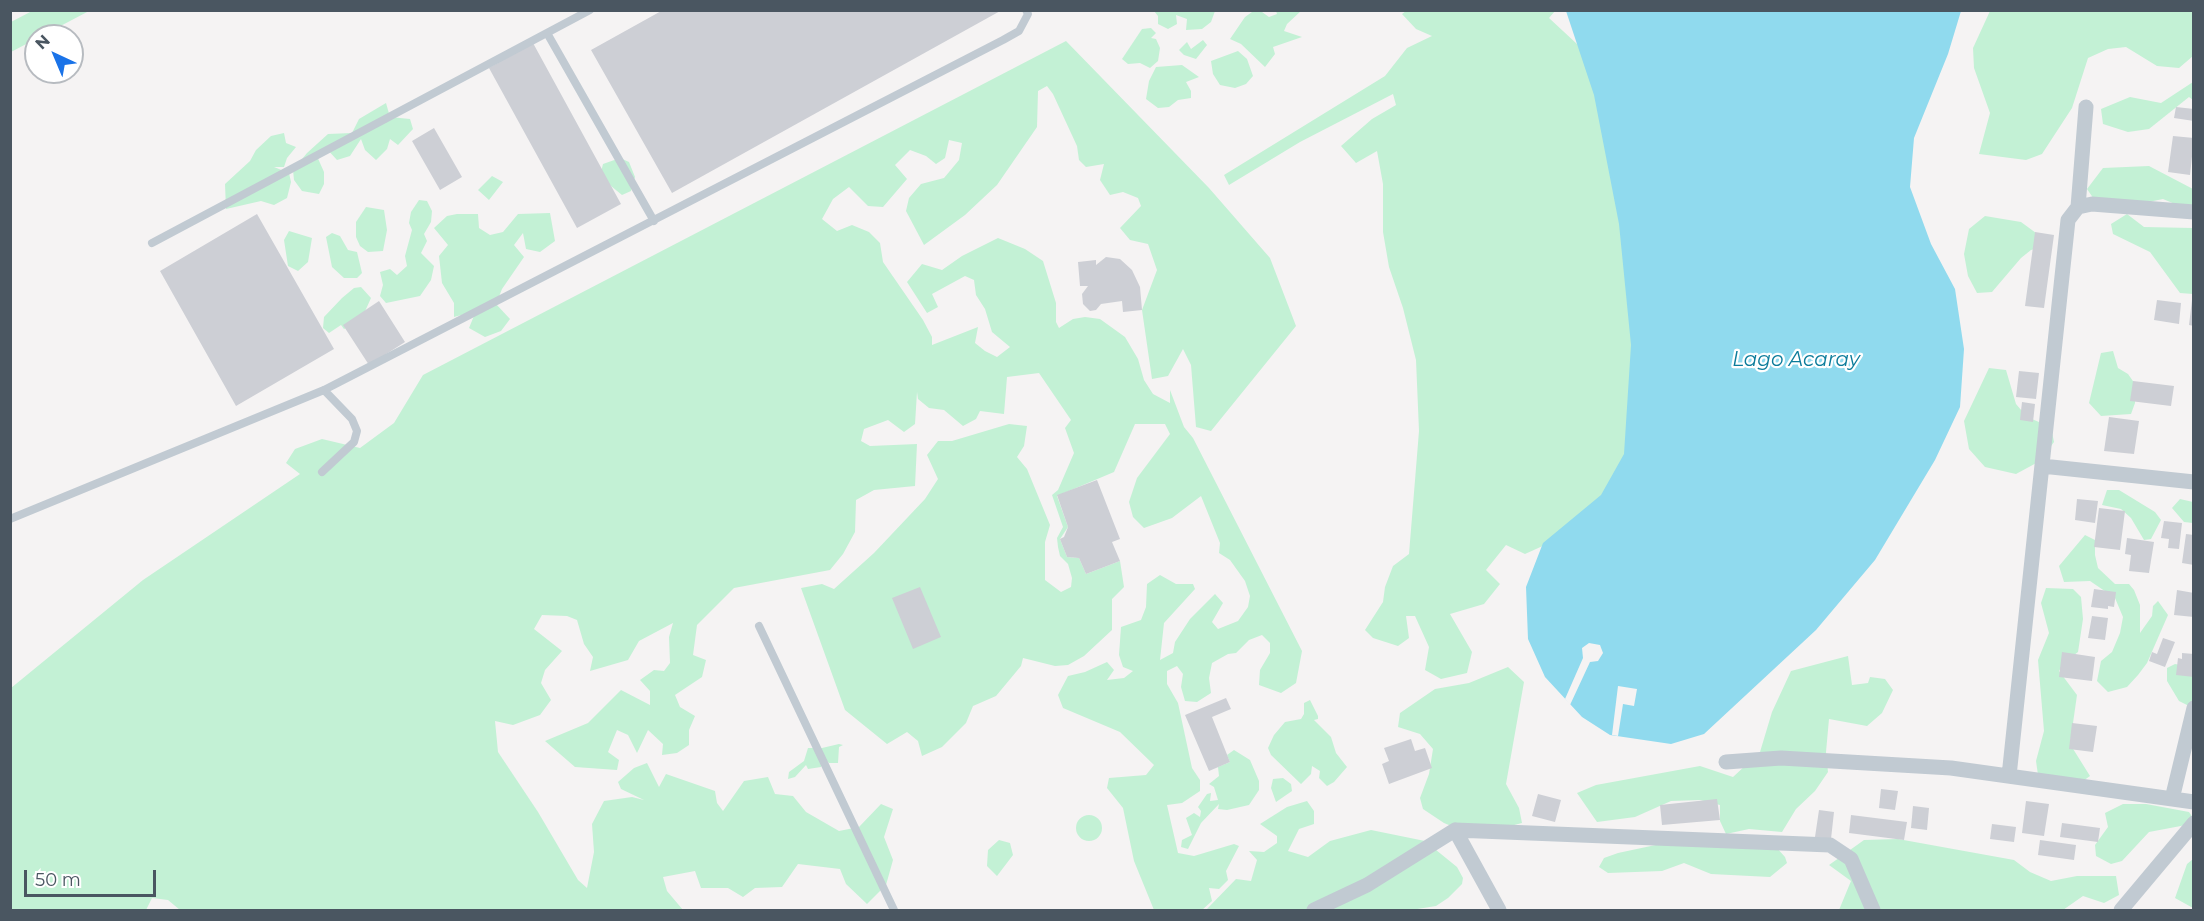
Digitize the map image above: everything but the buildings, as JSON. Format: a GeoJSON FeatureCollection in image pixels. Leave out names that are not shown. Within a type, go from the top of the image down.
{"type":"FeatureCollection","features":[{"type":"Feature","properties":{"kind":"street"},"geometry":{"type":"LineString","coordinates":[[2009,776],[2068,220],[2078,207],[2086,107]]}},
{"type":"Feature","properties":{"kind":"street"},"geometry":{"type":"LineString","coordinates":[[2078,207],[2092,204],[2193,212]]}},
{"type":"Feature","properties":{"kind":"street"},"geometry":{"type":"LineString","coordinates":[[2042,466],[2193,482]]}},
{"type":"Feature","properties":{"kind":"street"},"geometry":{"type":"LineString","coordinates":[[2172,799],[2193,708]]}},
{"type":"Feature","properties":{"kind":"street"},"geometry":{"type":"LineString","coordinates":[[1726,762],[1781,758],[1819,759],[1951,768],[2193,802]]}},
{"type":"Feature","properties":{"kind":"street"},"geometry":{"type":"LineString","coordinates":[[2121,910],[2193,823]]}},
{"type":"Feature","properties":{"kind":"street"},"geometry":{"type":"LineString","coordinates":[[1455,830],[1499,910]]}},
{"type":"Feature","properties":{"kind":"street"},"geometry":{"type":"LineString","coordinates":[[1314,910],[1367,885],[1455,830],[1830,845],[1851,859],[1873,910]]}},
{"type":"Feature","properties":{"kind":"lane"},"geometry":{"type":"LineString","coordinates":[[152,243],[590,10]]}},
{"type":"Feature","properties":{"kind":"lane"},"geometry":{"type":"LineString","coordinates":[[10,519],[324,390],[1003,40],[1019,31],[1028,14],[1026,10]]}},
{"type":"Feature","properties":{"kind":"lane"},"geometry":{"type":"LineString","coordinates":[[547,33],[654,220]]}},
{"type":"Feature","properties":{"kind":"lane"},"geometry":{"type":"LineString","coordinates":[[322,471],[354,442],[357,431],[352,419],[324,390]]}},
{"type":"Feature","properties":{"kind":"lane"},"geometry":{"type":"LineString","coordinates":[[759,626],[894,910]]}},
{"type":"Feature","properties":{"kind":"green space"},"geometry":{"type":"Polygon","coordinates":[[[32,10],[89,11],[64,24],[24,24],[24,45],[11,52],[11,22],[32,10]]]}},
{"type":"Feature","properties":{"kind":"green space"},"geometry":{"type":"Polygon","coordinates":[[[1154,11],[1215,11],[1211,22],[1202,29],[1186,30],[1187,19],[1176,15],[1177,24],[1168,29],[1158,24],[1158,16],[1154,11]]]}},
{"type":"Feature","properties":{"kind":"green space"},"geometry":{"type":"Polygon","coordinates":[[[1276,11],[1301,11],[1287,24],[1284,31],[1302,37],[1273,47],[1275,54],[1265,67],[1241,44],[1230,39],[1245,17],[1252,12],[1262,12],[1269,17],[1277,14],[1276,11]]]}},
{"type":"Feature","properties":{"kind":"green space"},"geometry":{"type":"Polygon","coordinates":[[[1406,11],[1555,11],[1549,18],[1577,44],[1604,89],[1631,164],[1631,462],[1567,535],[1525,554],[1506,545],[1486,570],[1500,584],[1484,604],[1450,614],[1472,652],[1467,673],[1441,679],[1425,670],[1429,647],[1415,616],[1406,616],[1409,638],[1398,646],[1373,638],[1365,630],[1383,602],[1385,587],[1393,566],[1409,554],[1419,431],[1416,360],[1403,308],[1389,267],[1383,232],[1383,184],[1377,151],[1356,163],[1341,146],[1372,119],[1396,105],[1393,94],[1300,142],[1229,185],[1224,175],[1385,76],[1407,48],[1432,36],[1416,29],[1402,14],[1406,11]]]}},
{"type":"Feature","properties":{"kind":"green space"},"geometry":{"type":"Polygon","coordinates":[[[1990,11],[2193,11],[2193,56],[2179,68],[2157,66],[2126,47],[2108,49],[2088,58],[2072,108],[2042,154],[2026,160],[1979,154],[1990,113],[1974,68],[1973,48],[1990,11]]]}},
{"type":"Feature","properties":{"kind":"green space"},"geometry":{"type":"Polygon","coordinates":[[[1151,28],[1156,33],[1151,38],[1156,39],[1160,48],[1158,61],[1150,68],[1140,63],[1128,64],[1122,59],[1142,29],[1151,28]]]}},
{"type":"Feature","properties":{"kind":"green space"},"geometry":{"type":"Polygon","coordinates":[[[1203,40],[1207,45],[1196,59],[1184,55],[1179,50],[1187,42],[1191,49],[1203,40]]]}},
{"type":"Feature","properties":{"kind":"green space"},"geometry":{"type":"Polygon","coordinates":[[[1066,41],[1209,188],[1270,258],[1296,326],[1211,431],[1196,427],[1191,365],[1183,349],[1168,376],[1152,379],[1142,310],[1157,270],[1148,244],[1130,240],[1120,228],[1141,206],[1138,198],[1123,192],[1110,195],[1100,180],[1104,164],[1086,167],[1079,160],[1077,146],[1047,86],[1038,91],[1037,127],[997,185],[965,215],[924,245],[906,211],[909,198],[921,184],[944,178],[959,160],[962,143],[949,140],[945,158],[936,164],[926,156],[910,150],[895,165],[907,179],[883,207],[868,206],[849,187],[833,199],[822,219],[837,231],[852,225],[869,232],[880,243],[883,262],[923,320],[932,337],[932,345],[978,327],[975,343],[985,351],[997,357],[1010,347],[992,332],[985,309],[976,295],[974,280],[965,276],[932,294],[938,307],[927,313],[907,282],[922,264],[942,270],[962,256],[998,238],[1025,249],[1043,261],[1056,303],[1056,322],[1059,328],[1073,319],[1085,317],[1100,319],[1125,337],[1138,359],[1144,380],[1153,394],[1170,403],[1170,390],[1184,427],[1193,438],[1302,651],[1296,683],[1281,693],[1259,685],[1260,670],[1270,653],[1270,643],[1262,635],[1249,640],[1236,653],[1228,654],[1212,663],[1209,678],[1211,693],[1197,702],[1185,701],[1181,687],[1183,674],[1177,666],[1167,671],[1167,684],[1178,703],[1192,768],[1200,780],[1200,791],[1182,803],[1167,805],[1178,853],[1194,856],[1234,844],[1239,846],[1226,871],[1228,880],[1219,889],[1209,888],[1212,901],[1202,910],[1154,910],[1134,861],[1123,808],[1107,788],[1109,778],[1146,775],[1154,765],[1120,732],[1063,708],[1058,695],[1068,676],[1085,672],[1107,662],[1114,670],[1107,680],[1124,678],[1133,671],[1123,667],[1119,655],[1121,627],[1141,620],[1146,607],[1147,584],[1160,575],[1176,584],[1193,584],[1195,589],[1164,623],[1160,660],[1173,653],[1175,642],[1190,619],[1215,594],[1223,603],[1212,622],[1218,629],[1238,621],[1248,607],[1250,596],[1245,581],[1230,560],[1219,553],[1220,543],[1201,496],[1172,518],[1144,528],[1133,517],[1129,502],[1137,478],[1170,434],[1165,424],[1135,424],[1114,472],[1057,496],[1068,527],[1060,539],[1067,557],[1079,558],[1086,574],[1120,561],[1124,587],[1112,599],[1112,630],[1084,656],[1068,665],[1055,666],[1023,658],[1021,666],[996,696],[973,706],[966,723],[942,747],[922,756],[918,741],[907,732],[887,744],[845,710],[801,588],[822,584],[834,589],[874,553],[925,499],[938,479],[927,455],[938,441],[952,441],[1009,424],[1027,426],[1024,446],[1017,457],[1027,469],[1050,525],[1045,542],[1045,580],[1061,592],[1071,587],[1072,578],[1068,564],[1060,556],[1058,547],[1057,538],[1063,527],[1052,495],[1058,490],[1074,453],[1065,428],[1071,420],[1039,373],[1007,377],[1004,414],[980,411],[976,419],[963,426],[944,410],[929,408],[918,399],[917,392],[915,424],[904,432],[888,420],[864,429],[861,441],[870,446],[917,444],[915,486],[874,490],[856,500],[855,532],[843,554],[830,570],[734,588],[697,625],[693,655],[706,660],[702,677],[675,695],[680,707],[695,716],[689,730],[689,745],[677,753],[662,755],[663,744],[648,730],[637,753],[628,735],[617,730],[608,752],[619,760],[617,770],[575,767],[545,741],[588,723],[621,690],[650,705],[650,691],[640,680],[654,670],[664,671],[670,663],[669,637],[673,623],[639,641],[628,660],[590,671],[593,657],[584,644],[577,620],[567,616],[542,615],[534,629],[562,651],[545,670],[541,683],[551,700],[540,715],[513,725],[495,721],[498,752],[538,812],[578,880],[587,888],[594,852],[592,824],[604,801],[632,797],[644,800],[621,789],[618,782],[634,768],[647,763],[659,787],[666,774],[715,791],[717,803],[723,811],[744,781],[768,777],[775,794],[793,796],[806,812],[839,831],[859,827],[881,804],[893,809],[884,837],[893,860],[886,885],[867,904],[846,884],[840,869],[798,864],[782,887],[755,888],[743,897],[728,888],[701,888],[695,871],[663,877],[667,891],[683,910],[180,910],[168,900],[152,898],[146,910],[11,910],[11,688],[143,580],[300,474],[286,463],[295,449],[322,439],[360,448],[394,423],[423,375],[1066,41]]]}},
{"type":"Feature","properties":{"kind":"green space"},"geometry":{"type":"Polygon","coordinates":[[[1238,51],[1247,59],[1253,76],[1246,84],[1235,88],[1220,85],[1213,74],[1211,61],[1238,51]]]}},
{"type":"Feature","properties":{"kind":"green space"},"geometry":{"type":"Polygon","coordinates":[[[1182,65],[1199,77],[1186,82],[1191,91],[1191,98],[1178,100],[1169,107],[1158,108],[1146,99],[1149,81],[1156,67],[1182,65]]]}},
{"type":"Feature","properties":{"kind":"green space"},"geometry":{"type":"Polygon","coordinates":[[[2193,82],[2193,100],[2189,97],[2149,129],[2128,132],[2103,124],[2101,109],[2130,97],[2161,103],[2193,82]]]}},
{"type":"Feature","properties":{"kind":"green space"},"geometry":{"type":"Polygon","coordinates":[[[386,103],[390,117],[410,119],[413,129],[398,145],[390,139],[387,149],[376,160],[365,150],[361,139],[350,156],[337,160],[326,148],[316,154],[324,172],[324,184],[319,194],[302,191],[294,180],[293,170],[307,153],[328,134],[352,133],[359,119],[386,103]]]}},
{"type":"Feature","properties":{"kind":"green space"},"geometry":{"type":"Polygon","coordinates":[[[284,133],[286,143],[296,147],[287,158],[284,167],[274,167],[289,173],[291,182],[287,198],[274,205],[261,201],[226,209],[225,184],[250,161],[256,150],[271,136],[284,133]]]}},
{"type":"Feature","properties":{"kind":"green space"},"geometry":{"type":"Polygon","coordinates":[[[620,158],[629,162],[635,177],[631,191],[622,195],[606,182],[601,172],[603,164],[620,158]]]}},
{"type":"Feature","properties":{"kind":"green space"},"geometry":{"type":"Polygon","coordinates":[[[2149,166],[2193,189],[2193,208],[2182,207],[2163,199],[2124,207],[2100,208],[2087,189],[2103,168],[2149,166]]]}},
{"type":"Feature","properties":{"kind":"green space"},"geometry":{"type":"Polygon","coordinates":[[[492,176],[503,182],[489,200],[478,190],[492,176]]]}},
{"type":"Feature","properties":{"kind":"green space"},"geometry":{"type":"Polygon","coordinates":[[[419,200],[427,201],[432,211],[431,222],[424,234],[427,241],[421,253],[434,266],[431,280],[420,296],[386,303],[380,296],[383,285],[380,272],[390,269],[397,275],[407,266],[405,256],[412,230],[409,223],[411,212],[419,200]]]}},
{"type":"Feature","properties":{"kind":"green space"},"geometry":{"type":"Polygon","coordinates":[[[366,207],[384,210],[387,230],[383,251],[368,252],[360,246],[356,237],[356,222],[366,207]]]}},
{"type":"Feature","properties":{"kind":"green space"},"geometry":{"type":"Polygon","coordinates":[[[550,213],[555,241],[540,252],[526,249],[523,233],[514,245],[524,257],[502,289],[496,304],[510,319],[501,331],[485,337],[469,328],[476,311],[454,317],[454,303],[442,283],[439,256],[448,245],[434,228],[447,216],[478,214],[479,228],[490,235],[503,232],[518,214],[550,213]]]}},
{"type":"Feature","properties":{"kind":"green space"},"geometry":{"type":"Polygon","coordinates":[[[2127,214],[2144,227],[2193,228],[2193,294],[2180,293],[2150,252],[2113,234],[2111,224],[2127,214]]]}},
{"type":"Feature","properties":{"kind":"green space"},"geometry":{"type":"Polygon","coordinates":[[[1985,216],[2021,222],[2036,233],[2035,249],[2021,258],[1992,292],[1977,293],[1968,276],[1964,254],[1969,229],[1985,216]]]}},
{"type":"Feature","properties":{"kind":"green space"},"geometry":{"type":"Polygon","coordinates":[[[289,231],[312,238],[308,262],[298,271],[288,266],[284,240],[289,231]]]}},
{"type":"Feature","properties":{"kind":"green space"},"geometry":{"type":"Polygon","coordinates":[[[332,233],[340,236],[348,250],[357,252],[362,273],[357,278],[344,278],[332,267],[326,237],[332,233]]]}},
{"type":"Feature","properties":{"kind":"green space"},"geometry":{"type":"Polygon","coordinates":[[[361,287],[371,298],[362,318],[351,326],[344,329],[341,325],[329,333],[323,328],[324,317],[354,288],[361,287]]]}},
{"type":"Feature","properties":{"kind":"green space"},"geometry":{"type":"Polygon","coordinates":[[[2113,351],[2118,368],[2128,374],[2135,384],[2135,403],[2131,414],[2101,416],[2089,403],[2101,353],[2113,351]]]}},
{"type":"Feature","properties":{"kind":"green space"},"geometry":{"type":"Polygon","coordinates":[[[1989,368],[2006,370],[2016,404],[2027,417],[2051,427],[2054,442],[2040,461],[2016,474],[1985,467],[1969,449],[1964,421],[1989,368]]]}},
{"type":"Feature","properties":{"kind":"green space"},"geometry":{"type":"Polygon","coordinates":[[[2107,490],[2119,490],[2155,512],[2161,520],[2151,539],[2144,540],[2131,518],[2121,509],[2102,505],[2107,490]]]}},
{"type":"Feature","properties":{"kind":"green space"},"geometry":{"type":"Polygon","coordinates":[[[2180,499],[2193,502],[2193,523],[2184,522],[2172,508],[2180,499]]]}},
{"type":"Feature","properties":{"kind":"green space"},"geometry":{"type":"Polygon","coordinates":[[[2085,535],[2095,540],[2098,568],[2115,584],[2129,584],[2134,590],[2140,605],[2140,633],[2152,616],[2153,606],[2158,601],[2168,615],[2147,663],[2138,675],[2127,687],[2108,692],[2097,681],[2101,661],[2112,652],[2120,633],[2123,617],[2115,598],[2090,581],[2064,582],[2059,566],[2085,535]]]}},
{"type":"Feature","properties":{"kind":"green space"},"geometry":{"type":"Polygon","coordinates":[[[2046,588],[2073,589],[2081,597],[2083,619],[2078,652],[2065,662],[2059,671],[2077,695],[2070,744],[2090,776],[2076,786],[2038,775],[2036,761],[2044,731],[2038,660],[2049,633],[2041,603],[2046,588]]]}},
{"type":"Feature","properties":{"kind":"green space"},"geometry":{"type":"Polygon","coordinates":[[[1848,656],[1852,685],[1868,683],[1870,677],[1885,679],[1893,690],[1882,713],[1867,726],[1829,719],[1826,752],[1828,772],[1815,791],[1796,809],[1782,832],[1749,829],[1726,834],[1720,821],[1720,805],[1700,800],[1671,801],[1635,817],[1597,822],[1577,793],[1596,785],[1700,766],[1733,777],[1760,752],[1772,712],[1791,671],[1848,656]]]}},
{"type":"Feature","properties":{"kind":"green space"},"geometry":{"type":"Polygon","coordinates":[[[2175,664],[2193,667],[2193,704],[2191,707],[2179,701],[2167,681],[2167,668],[2175,664]]]}},
{"type":"Feature","properties":{"kind":"green space"},"geometry":{"type":"Polygon","coordinates":[[[1508,667],[1524,682],[1506,784],[1519,808],[1522,823],[1495,830],[1468,833],[1444,823],[1423,809],[1420,798],[1429,774],[1433,749],[1420,734],[1398,727],[1400,713],[1435,689],[1469,683],[1508,667]]]}},
{"type":"Feature","properties":{"kind":"green space"},"geometry":{"type":"Polygon","coordinates":[[[1310,700],[1318,716],[1318,719],[1314,720],[1331,737],[1336,753],[1347,767],[1334,782],[1327,786],[1319,778],[1320,771],[1312,766],[1311,774],[1301,784],[1271,755],[1268,748],[1274,735],[1285,722],[1301,719],[1304,714],[1304,703],[1310,700]]]}},
{"type":"Feature","properties":{"kind":"green space"},"geometry":{"type":"Polygon","coordinates":[[[843,745],[839,747],[838,763],[829,763],[823,757],[821,767],[808,769],[806,765],[795,777],[788,779],[789,772],[804,761],[808,748],[843,745]]]}},
{"type":"Feature","properties":{"kind":"green space"},"geometry":{"type":"Polygon","coordinates":[[[1234,750],[1250,760],[1259,781],[1259,790],[1249,805],[1227,810],[1218,809],[1219,804],[1201,823],[1188,849],[1181,847],[1182,840],[1192,835],[1186,818],[1194,813],[1200,817],[1201,811],[1198,807],[1207,794],[1211,793],[1210,801],[1218,800],[1214,787],[1209,784],[1219,776],[1218,767],[1230,762],[1227,755],[1234,750]]]}},
{"type":"Feature","properties":{"kind":"green space"},"geometry":{"type":"Polygon","coordinates":[[[1283,778],[1291,784],[1292,791],[1276,802],[1271,788],[1273,779],[1283,778]]]}},
{"type":"Feature","properties":{"kind":"green space"},"geometry":{"type":"Polygon","coordinates":[[[1307,801],[1314,811],[1314,824],[1299,829],[1288,851],[1308,857],[1330,841],[1371,830],[1425,841],[1457,867],[1463,878],[1462,884],[1436,906],[1411,910],[1206,910],[1236,879],[1251,881],[1257,860],[1249,851],[1264,852],[1277,843],[1277,836],[1260,824],[1287,807],[1307,801]]]}},
{"type":"Feature","properties":{"kind":"green space"},"geometry":{"type":"Polygon","coordinates":[[[2123,804],[2146,804],[2189,812],[2193,818],[2186,825],[2149,832],[2122,861],[2111,864],[2096,856],[2095,845],[2108,827],[2105,813],[2123,804]]]}},
{"type":"Feature","properties":{"kind":"green space"},"geometry":{"type":"Polygon","coordinates":[[[1089,815],[1098,819],[1102,828],[1098,837],[1089,841],[1080,837],[1076,828],[1080,819],[1089,815]]]}},
{"type":"Feature","properties":{"kind":"green space"},"geometry":{"type":"Polygon","coordinates":[[[1898,839],[2014,860],[2030,872],[2051,881],[2077,876],[2116,876],[2119,895],[2104,903],[2083,896],[2063,910],[1839,910],[1851,881],[1829,865],[1864,840],[1898,839]]]}},
{"type":"Feature","properties":{"kind":"green space"},"geometry":{"type":"Polygon","coordinates":[[[999,840],[1010,843],[1013,855],[997,876],[987,866],[988,850],[999,840]]]}},
{"type":"Feature","properties":{"kind":"green space"},"geometry":{"type":"Polygon","coordinates":[[[1679,840],[1776,847],[1787,863],[1770,877],[1711,874],[1684,863],[1662,871],[1608,873],[1599,867],[1604,858],[1618,853],[1679,840]]]}},
{"type":"Feature","properties":{"kind":"green space"},"geometry":{"type":"Polygon","coordinates":[[[2193,859],[2193,908],[2175,898],[2187,864],[2193,859]]]}},
{"type":"Feature","properties":{"kind":"water","name":"Lago Acaray"},"geometry":{"type":"Polygon","coordinates":[[[1566,11],[1961,11],[1948,54],[1914,138],[1910,187],[1931,244],[1955,289],[1964,349],[1960,407],[1935,460],[1875,560],[1816,630],[1704,734],[1671,744],[1610,735],[1582,717],[1545,677],[1528,639],[1526,587],[1543,543],[1601,495],[1624,454],[1631,345],[1619,224],[1594,95],[1566,11]]]}},
{"type":"Feature","properties":{"kind":"pier"},"geometry":{"type":"Polygon","coordinates":[[[1589,643],[1600,645],[1603,653],[1598,661],[1590,662],[1570,705],[1565,699],[1583,658],[1582,648],[1589,643]]]}},
{"type":"Feature","properties":{"kind":"pier"},"geometry":{"type":"Polygon","coordinates":[[[1618,686],[1637,689],[1634,706],[1623,704],[1618,736],[1612,735],[1618,686]]]}}]}
